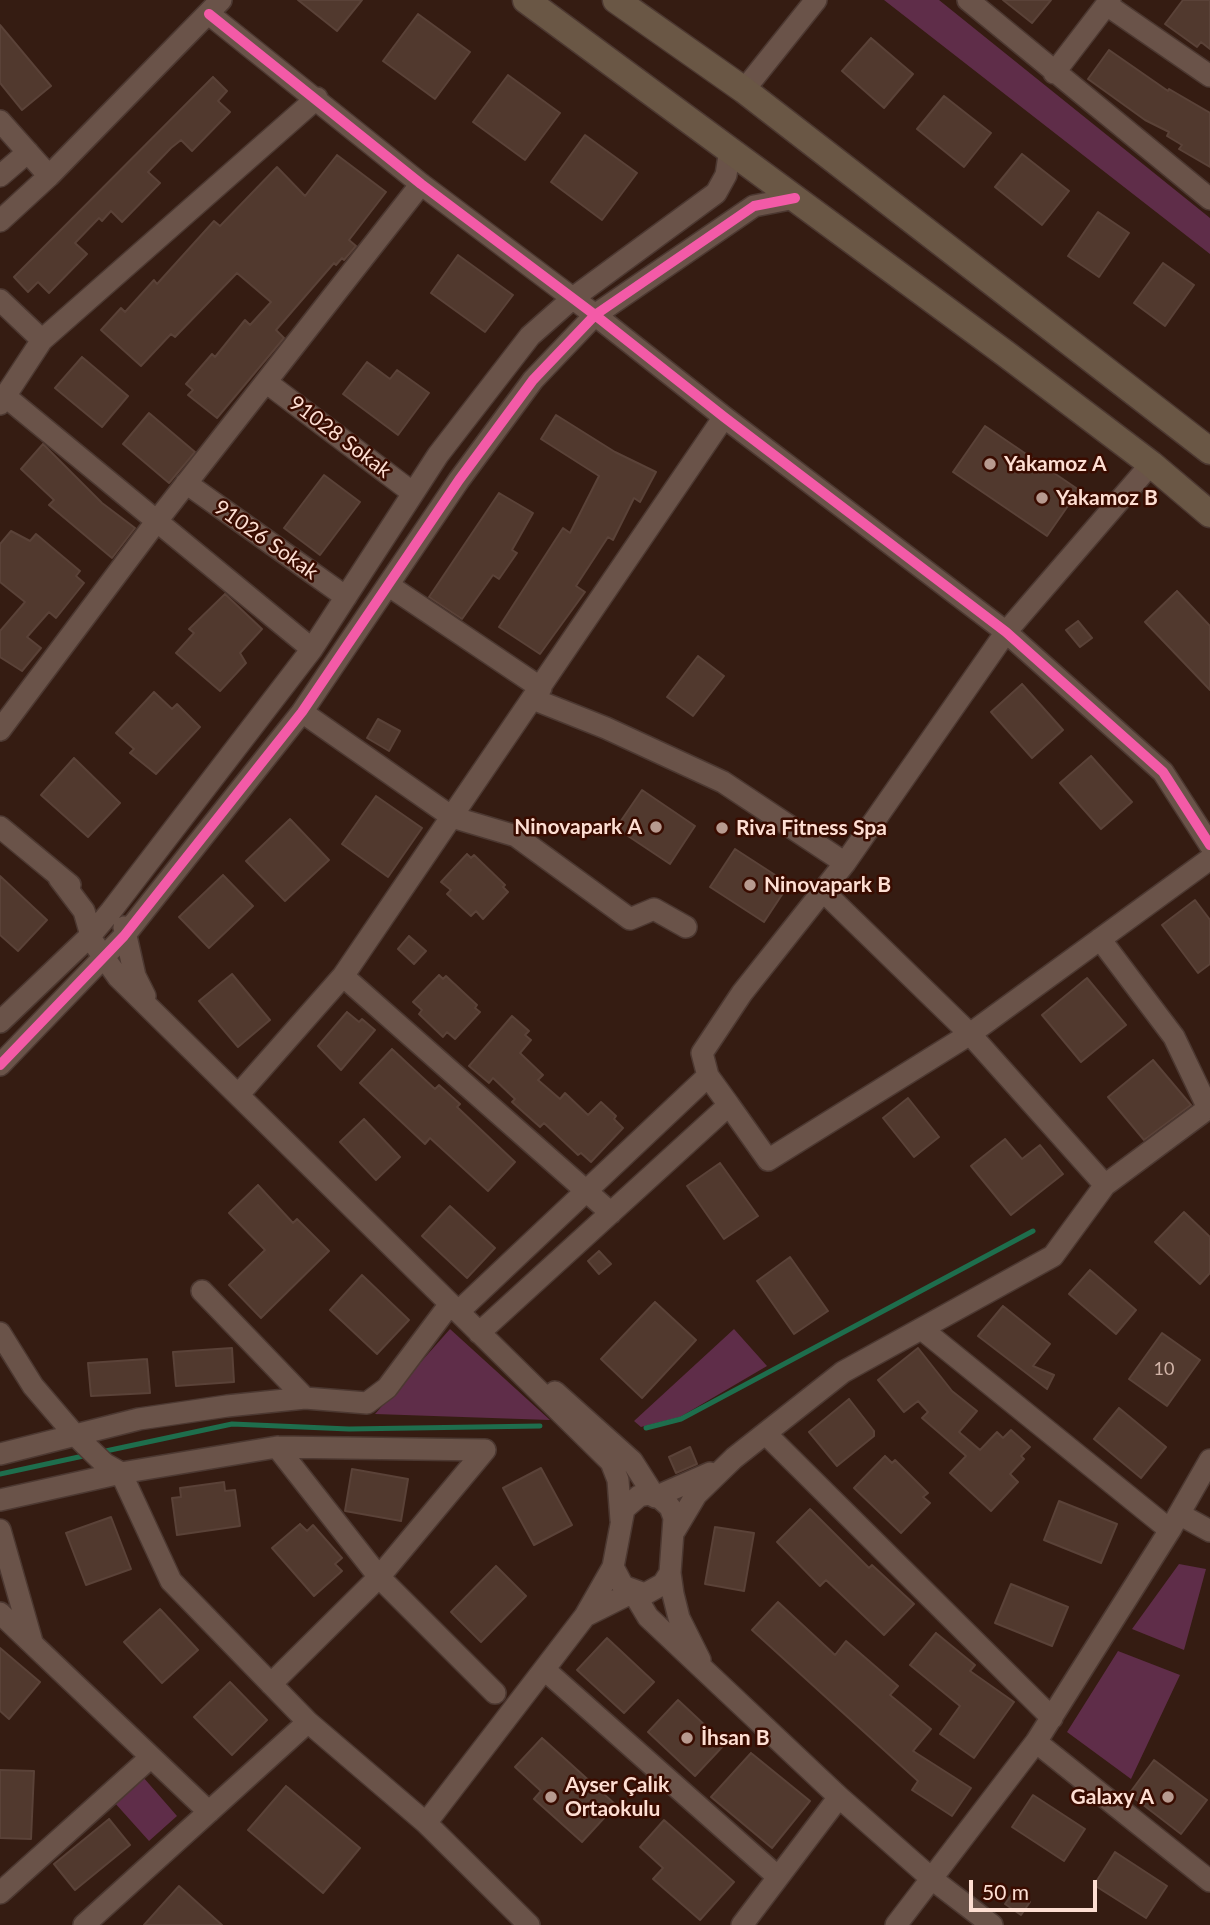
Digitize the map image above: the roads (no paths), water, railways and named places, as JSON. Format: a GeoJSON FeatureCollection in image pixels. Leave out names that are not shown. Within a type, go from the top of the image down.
{"type":"FeatureCollection","features":[{"type":"Feature","properties":{"kind":"main road"},"geometry":{"type":"LineString","coordinates":[[526,0],[1151,464],[1210,514]]}},
{"type":"Feature","properties":{"kind":"main road"},"geometry":{"type":"LineString","coordinates":[[616,0],[744,90],[1210,451]]}},
{"type":"Feature","properties":{"kind":"street"},"geometry":{"type":"LineString","coordinates":[[744,90],[816,0]]}},
{"type":"Feature","properties":{"kind":"street"},"geometry":{"type":"LineString","coordinates":[[968,0],[1210,199]]}},
{"type":"Feature","properties":{"kind":"street"},"geometry":{"type":"LineString","coordinates":[[1055,73],[1109,2],[1210,76]]}},
{"type":"Feature","properties":{"kind":"street"},"geometry":{"type":"LineString","coordinates":[[0,221],[49,176],[215,7],[317,98],[421,184],[1006,632],[1163,772],[1210,845]]}},
{"type":"Feature","properties":{"kind":"street"},"geometry":{"type":"LineString","coordinates":[[312,649],[2,400],[42,340],[317,98]]}},
{"type":"Feature","properties":{"kind":"street"},"geometry":{"type":"LineString","coordinates":[[0,121],[49,176]]}},
{"type":"Feature","properties":{"kind":"street"},"geometry":{"type":"LineString","coordinates":[[0,1022],[90,936],[111,911],[312,649],[470,409],[522,345],[573,298],[716,193],[726,175],[730,149]]}},
{"type":"Feature","properties":{"kind":"street"},"geometry":{"type":"LineString","coordinates":[[0,176],[28,152]]}},
{"type":"Feature","properties":{"kind":"street"},"geometry":{"type":"LineString","coordinates":[[0,730],[156,522],[421,184]]}},
{"type":"Feature","properties":{"kind":"street"},"geometry":{"type":"LineString","coordinates":[[0,1065],[124,936],[302,712],[459,480],[533,380],[595,315],[754,206],[795,198]]}},
{"type":"Feature","properties":{"kind":"street"},"geometry":{"type":"LineString","coordinates":[[0,300],[42,340]]}},
{"type":"Feature","properties":{"kind":"street","name":"91028 Sokak"},"geometry":{"type":"LineString","coordinates":[[266,382],[414,493]]}},
{"type":"Feature","properties":{"kind":"street"},"geometry":{"type":"LineString","coordinates":[[239,1094],[342,976],[724,417]]}},
{"type":"Feature","properties":{"kind":"street"},"geometry":{"type":"LineString","coordinates":[[1151,464],[1006,632],[845,863],[742,993],[702,1053],[708,1076],[768,1160],[970,1034],[1210,859]]}},
{"type":"Feature","properties":{"kind":"street","name":"91026 Sokak"},"geometry":{"type":"LineString","coordinates":[[186,484],[346,597]]}},
{"type":"Feature","properties":{"kind":"street"},"geometry":{"type":"LineString","coordinates":[[388,585],[537,693],[723,782],[845,863]]}},
{"type":"Feature","properties":{"kind":"street"},"geometry":{"type":"LineString","coordinates":[[302,712],[452,817],[516,836],[630,919],[654,909],[686,927]]}},
{"type":"Feature","properties":{"kind":"street"},"geometry":{"type":"LineString","coordinates":[[0,827],[59,878],[111,911],[124,925],[124,936],[135,976],[152,1011]]}},
{"type":"Feature","properties":{"kind":"street"},"geometry":{"type":"LineString","coordinates":[[59,878],[84,911],[90,936],[118,977],[611,1462],[618,1480],[621,1520],[613,1567],[585,1616],[426,1823]]}},
{"type":"Feature","properties":{"kind":"street"},"geometry":{"type":"LineString","coordinates":[[823,891],[970,1034],[1105,1185]]}},
{"type":"Feature","properties":{"kind":"street"},"geometry":{"type":"LineString","coordinates":[[621,1520],[630,1501],[639,1496],[655,1497],[717,1470],[767,1435],[843,1372],[1053,1256],[1105,1185],[1209,1107],[1174,1037],[1100,939]]}},
{"type":"Feature","properties":{"kind":"street"},"geometry":{"type":"LineString","coordinates":[[342,976],[611,1213]]}},
{"type":"Feature","properties":{"kind":"street"},"geometry":{"type":"LineString","coordinates":[[0,1454],[81,1441],[139,1419],[305,1398],[367,1403],[387,1388],[454,1308],[587,1191],[708,1076]]}},
{"type":"Feature","properties":{"kind":"street"},"geometry":{"type":"LineString","coordinates":[[479,1333],[729,1105]]}},
{"type":"Feature","properties":{"kind":"street"},"geometry":{"type":"LineString","coordinates":[[202,1291],[305,1398]]}},
{"type":"Feature","properties":{"kind":"street"},"geometry":{"type":"LineString","coordinates":[[923,1330],[1175,1522],[1210,1531]]}},
{"type":"Feature","properties":{"kind":"street"},"geometry":{"type":"LineString","coordinates":[[0,1333],[33,1386],[81,1441],[113,1469],[170,1581],[308,1722],[426,1823],[529,1925]]}},
{"type":"Feature","properties":{"kind":"street"},"geometry":{"type":"LineString","coordinates":[[479,1333],[577,1408],[632,1461],[655,1497],[670,1507],[675,1530],[670,1573],[679,1618],[698,1652],[702,1669]]}},
{"type":"Feature","properties":{"kind":"street"},"geometry":{"type":"LineString","coordinates":[[767,1435],[1052,1717]]}},
{"type":"Feature","properties":{"kind":"street"},"geometry":{"type":"LineString","coordinates":[[278,1447],[379,1577],[495,1693]]}},
{"type":"Feature","properties":{"kind":"street"},"geometry":{"type":"LineString","coordinates":[[0,1500],[113,1469],[278,1447],[485,1450],[379,1577],[271,1684]]}},
{"type":"Feature","properties":{"kind":"street"},"geometry":{"type":"LineString","coordinates":[[675,1530],[696,1494],[734,1458]]}},
{"type":"Feature","properties":{"kind":"street"},"geometry":{"type":"LineString","coordinates":[[896,1925],[1037,1742],[1175,1522],[1210,1460]]}},
{"type":"Feature","properties":{"kind":"street"},"geometry":{"type":"LineString","coordinates":[[0,1530],[33,1645]]}},
{"type":"Feature","properties":{"kind":"street"},"geometry":{"type":"LineString","coordinates":[[613,1567],[623,1586],[633,1592],[645,1594],[663,1584],[670,1573]]}},
{"type":"Feature","properties":{"kind":"street"},"geometry":{"type":"LineString","coordinates":[[585,1616],[608,1601],[633,1592]]}},
{"type":"Feature","properties":{"kind":"street"},"geometry":{"type":"LineString","coordinates":[[633,1592],[648,1617],[839,1797],[932,1879],[992,1925]]}},
{"type":"Feature","properties":{"kind":"street"},"geometry":{"type":"LineString","coordinates":[[0,1613],[209,1812]]}},
{"type":"Feature","properties":{"kind":"street"},"geometry":{"type":"LineString","coordinates":[[545,1670],[778,1877]]}},
{"type":"Feature","properties":{"kind":"street"},"geometry":{"type":"LineString","coordinates":[[84,1925],[308,1722]]}},
{"type":"Feature","properties":{"kind":"street"},"geometry":{"type":"LineString","coordinates":[[1037,1742],[1210,1881]]}},
{"type":"Feature","properties":{"kind":"street"},"geometry":{"type":"LineString","coordinates":[[0,1893],[151,1757]]}},
{"type":"Feature","properties":{"kind":"street"},"geometry":{"type":"LineString","coordinates":[[742,1925],[839,1797]]}},
{"type":"Feature","properties":{"kind":"waterway"},"geometry":{"type":"LineString","coordinates":[[646,1428],[681,1419],[1033,1231]]}},
{"type":"Feature","properties":{"kind":"waterway"},"geometry":{"type":"LineString","coordinates":[[101,1452],[232,1424],[349,1429],[540,1426]]}},
{"type":"Feature","properties":{"kind":"waterway"},"geometry":{"type":"LineString","coordinates":[[0,1474],[88,1455]]}},
{"type":"Feature","properties":{"kind":"place","name":"Yakamoz A"},"geometry":{"type":"Point","coordinates":[990,464]}},
{"type":"Feature","properties":{"kind":"place","name":"Yakamoz B"},"geometry":{"type":"Point","coordinates":[1042,498]}},
{"type":"Feature","properties":{"kind":"place","name":"Ninovapark A"},"geometry":{"type":"Point","coordinates":[656,827]}},
{"type":"Feature","properties":{"kind":"place","name":"Riva Fitness Spa"},"geometry":{"type":"Point","coordinates":[722,828]}},
{"type":"Feature","properties":{"kind":"place","name":"Ninovapark B"},"geometry":{"type":"Point","coordinates":[750,885]}},
{"type":"Feature","properties":{"kind":"place","name":"İhsan B"},"geometry":{"type":"Point","coordinates":[687,1738]}},
{"type":"Feature","properties":{"kind":"place","name":"Ayser Çalık Ortaokulu"},"geometry":{"type":"Point","coordinates":[551,1797]}},
{"type":"Feature","properties":{"kind":"place","name":"Galaxy A"},"geometry":{"type":"Point","coordinates":[1168,1797]}}]}
